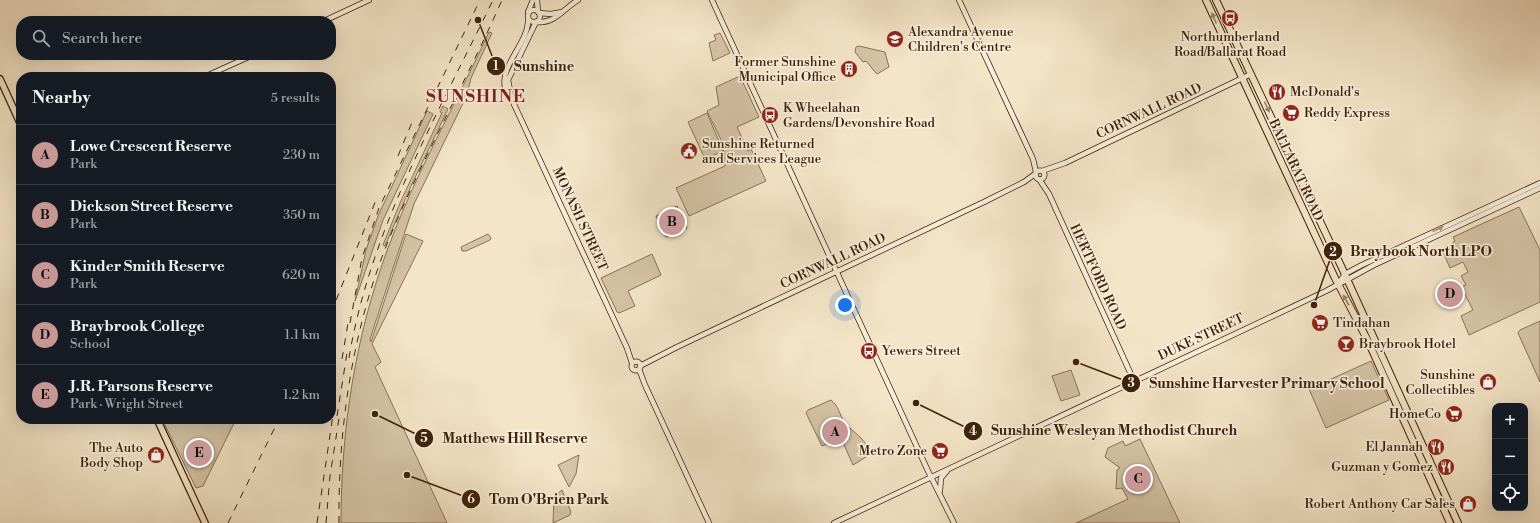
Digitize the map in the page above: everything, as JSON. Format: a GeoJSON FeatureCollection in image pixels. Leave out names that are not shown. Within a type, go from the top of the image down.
{"type":"FeatureCollection","features":[{"type":"Feature","properties":{"kind":"highway","name":"BALLARAT ROAD"},"geometry":{"type":"LineString","coordinates":[[1206,0],[1241,79],[1338,284],[1368,341],[1450,523]]}},
{"type":"Feature","properties":{"kind":"highway","name":"BALLARAT ROAD"},"geometry":{"type":"LineString","coordinates":[[1216,0],[1346,277],[1458,523]]}},
{"type":"Feature","properties":{"kind":"main road"},"geometry":{"type":"LineString","coordinates":[[0,79],[16,114]]}},
{"type":"Feature","properties":{"kind":"main road"},"geometry":{"type":"LineString","coordinates":[[159,424],[205,523]]}},
{"type":"Feature","properties":{"kind":"street"},"geometry":{"type":"LineString","coordinates":[[335,16],[369,0]]}},
{"type":"Feature","properties":{"kind":"street"},"geometry":{"type":"LineString","coordinates":[[518,54],[527,29],[528,16],[533,0]]}},
{"type":"Feature","properties":{"kind":"street"},"geometry":{"type":"LineString","coordinates":[[518,54],[536,22],[540,18],[536,0]]}},
{"type":"Feature","properties":{"kind":"street"},"geometry":{"type":"LineString","coordinates":[[528,16],[531,22],[552,20],[578,0]]}},
{"type":"Feature","properties":{"kind":"street"},"geometry":{"type":"LineString","coordinates":[[712,0],[836,271],[954,523]]}},
{"type":"Feature","properties":{"kind":"street","name":"HERTFORD ROAD"},"geometry":{"type":"LineString","coordinates":[[959,0],[1135,381]]}},
{"type":"Feature","properties":{"kind":"street"},"geometry":{"type":"LineString","coordinates":[[528,16],[532,10],[539,13],[551,14],[562,12]]}},
{"type":"Feature","properties":{"kind":"street","name":"MONASH STREET"},"geometry":{"type":"LineString","coordinates":[[518,54],[505,75],[504,84],[710,523]]}},
{"type":"Feature","properties":{"kind":"street"},"geometry":{"type":"LineString","coordinates":[[215,72],[242,60]]}},
{"type":"Feature","properties":{"kind":"street","name":"CORNWALL ROAD"},"geometry":{"type":"LineString","coordinates":[[637,365],[1251,74]]}},
{"type":"Feature","properties":{"kind":"street","name":"DUKE STREET"},"geometry":{"type":"LineString","coordinates":[[834,523],[1338,284],[1346,277],[1540,183]]}},
{"type":"Feature","properties":{"kind":"street","name":"DUKE STREET"},"geometry":{"type":"LineString","coordinates":[[1346,277],[1540,188]]}},
{"type":"Feature","properties":{"kind":"street"},"geometry":{"type":"LineString","coordinates":[[941,497],[941,478],[948,470]]}},
{"type":"Feature","properties":{"kind":"shaded area"},"geometry":{"type":"Polygon","coordinates":[[[489,32],[492,33],[471,78],[467,95],[414,204],[370,339],[371,342],[406,234],[423,241],[372,344],[381,362],[375,367],[447,523],[341,523],[347,418],[352,384],[367,315],[388,248],[399,220],[423,166],[489,32]]]}},
{"type":"Feature","properties":{"kind":"shaded area"},"geometry":{"type":"Polygon","coordinates":[[[720,33],[730,53],[713,61],[709,43],[716,40],[714,35],[720,33]]]}},
{"type":"Feature","properties":{"kind":"shaded area"},"geometry":{"type":"Polygon","coordinates":[[[859,46],[885,52],[889,67],[877,74],[866,61],[863,62],[855,52],[856,47],[859,46]]]}},
{"type":"Feature","properties":{"kind":"shaded area"},"geometry":{"type":"Polygon","coordinates":[[[740,76],[759,117],[737,127],[748,151],[751,149],[766,181],[689,216],[676,188],[725,166],[723,144],[707,111],[719,105],[716,87],[740,76]]]}},
{"type":"Feature","properties":{"kind":"shaded area"},"geometry":{"type":"Polygon","coordinates":[[[443,106],[448,109],[411,186],[385,246],[383,245],[400,203],[442,113],[440,112],[443,106]]]}},
{"type":"Feature","properties":{"kind":"shaded area"},"geometry":{"type":"Polygon","coordinates":[[[427,111],[433,114],[383,220],[355,301],[366,250],[378,216],[427,111]]]}},
{"type":"Feature","properties":{"kind":"shaded area"},"geometry":{"type":"Polygon","coordinates":[[[707,113],[723,151],[705,159],[688,122],[707,113]]]}},
{"type":"Feature","properties":{"kind":"shaded area"},"geometry":{"type":"Polygon","coordinates":[[[677,206],[687,228],[666,237],[656,216],[677,206]]]}},
{"type":"Feature","properties":{"kind":"shaded area"},"geometry":{"type":"Polygon","coordinates":[[[1519,207],[1540,250],[1540,302],[1469,335],[1461,316],[1473,310],[1461,287],[1466,285],[1461,276],[1468,272],[1463,262],[1450,268],[1443,252],[1454,247],[1453,242],[1455,241],[1453,237],[1519,207]]]}},
{"type":"Feature","properties":{"kind":"shaded area"},"geometry":{"type":"Polygon","coordinates":[[[488,234],[491,238],[490,240],[466,251],[462,251],[461,247],[488,234]]]}},
{"type":"Feature","properties":{"kind":"shaded area"},"geometry":{"type":"Polygon","coordinates":[[[652,254],[661,275],[628,291],[635,306],[619,313],[617,312],[601,278],[652,254]]]}},
{"type":"Feature","properties":{"kind":"shaded area"},"geometry":{"type":"Polygon","coordinates":[[[1540,321],[1540,382],[1518,333],[1520,330],[1540,321]]]}},
{"type":"Feature","properties":{"kind":"shaded area"},"geometry":{"type":"Polygon","coordinates":[[[1371,361],[1389,400],[1326,428],[1309,389],[1371,361]]]}},
{"type":"Feature","properties":{"kind":"shaded area"},"geometry":{"type":"Polygon","coordinates":[[[1071,370],[1080,395],[1061,401],[1052,376],[1071,370]]]}},
{"type":"Feature","properties":{"kind":"shaded area"},"geometry":{"type":"Polygon","coordinates":[[[831,400],[837,407],[847,426],[865,442],[867,447],[868,452],[866,457],[853,465],[841,438],[822,446],[806,413],[808,410],[831,400]]]}},
{"type":"Feature","properties":{"kind":"shaded area"},"geometry":{"type":"Polygon","coordinates":[[[164,424],[234,424],[203,486],[196,488],[164,424]]]}},
{"type":"Feature","properties":{"kind":"shaded area"},"geometry":{"type":"Polygon","coordinates":[[[1140,439],[1180,523],[1076,523],[1128,499],[1122,488],[1116,489],[1117,470],[1120,468],[1105,457],[1108,448],[1123,441],[1125,446],[1140,439]]]}},
{"type":"Feature","properties":{"kind":"shaded area"},"geometry":{"type":"Polygon","coordinates":[[[579,455],[576,474],[569,487],[558,465],[579,455]]]}},
{"type":"Feature","properties":{"kind":"shaded area"},"geometry":{"type":"Polygon","coordinates":[[[562,490],[571,512],[570,515],[553,523],[554,497],[562,490]]]}},
{"type":"Feature","properties":{"kind":"railway"},"geometry":{"type":"LineString","coordinates":[[350,323],[362,258],[379,208],[480,0]]}},
{"type":"Feature","properties":{"kind":"railway"},"geometry":{"type":"LineString","coordinates":[[349,358],[359,311],[372,264],[389,219],[428,130],[493,0]]}},
{"type":"Feature","properties":{"kind":"railway"},"geometry":{"type":"LineString","coordinates":[[339,523],[341,452],[350,381],[356,346],[375,277],[387,244],[414,182],[474,61],[502,0]]}},
{"type":"Feature","properties":{"kind":"railway"},"geometry":{"type":"LineString","coordinates":[[398,156],[413,120]]}},
{"type":"Feature","properties":{"kind":"railway"},"geometry":{"type":"LineString","coordinates":[[336,300],[376,200]]}},
{"type":"Feature","properties":{"kind":"railway"},"geometry":{"type":"LineString","coordinates":[[342,359],[349,317]]}},
{"type":"Feature","properties":{"kind":"railway"},"geometry":{"type":"LineString","coordinates":[[337,416],[347,353]]}},
{"type":"Feature","properties":{"kind":"railway"},"geometry":{"type":"LineString","coordinates":[[326,523],[330,476],[340,412]]}},
{"type":"Feature","properties":{"kind":"railway"},"geometry":{"type":"LineString","coordinates":[[228,523],[277,424]]}},
{"type":"Feature","properties":{"kind":"railway"},"geometry":{"type":"LineString","coordinates":[[317,523],[332,424]]}},
{"type":"Feature","properties":{"kind":"place","name":"Northumberland Road/Ballarat Road"},"geometry":{"type":"Point","coordinates":[1230,18]}},
{"type":"Feature","properties":{"kind":"place","name":"Sunshine"},"geometry":{"type":"Point","coordinates":[478,20]}},
{"type":"Feature","properties":{"kind":"place","name":"Alexandra Avenue Children's Centre"},"geometry":{"type":"Point","coordinates":[895,39]}},
{"type":"Feature","properties":{"kind":"place","name":"Former Sunshine Municipal Office"},"geometry":{"type":"Point","coordinates":[849,69]}},
{"type":"Feature","properties":{"kind":"place","name":"McDonald's"},"geometry":{"type":"Point","coordinates":[1277,92]}},
{"type":"Feature","properties":{"kind":"place","name":"Reddy Express"},"geometry":{"type":"Point","coordinates":[1291,113]}},
{"type":"Feature","properties":{"kind":"place","name":"K Wheelahan Gardens/Devonshire Road"},"geometry":{"type":"Point","coordinates":[770,115]}},
{"type":"Feature","properties":{"kind":"place","name":"Sunshine Returned and Services League"},"geometry":{"type":"Point","coordinates":[689,151]}},
{"type":"Feature","properties":{"kind":"place","name":"Dickson Street Reserve"},"geometry":{"type":"Point","coordinates":[672,222]}},
{"type":"Feature","properties":{"kind":"place","name":"Braybrook College"},"geometry":{"type":"Point","coordinates":[1450,294]}},
{"type":"Feature","properties":{"kind":"place","name":"Braybook North LPO"},"geometry":{"type":"Point","coordinates":[1314,305]}},
{"type":"Feature","properties":{"kind":"place","name":"Tindahan"},"geometry":{"type":"Point","coordinates":[1320,323]}},
{"type":"Feature","properties":{"kind":"place","name":"Braybrook Hotel"},"geometry":{"type":"Point","coordinates":[1346,344]}},
{"type":"Feature","properties":{"kind":"place","name":"Yewers Street"},"geometry":{"type":"Point","coordinates":[869,351]}},
{"type":"Feature","properties":{"kind":"place","name":"Sunshine Harvester Primary School"},"geometry":{"type":"Point","coordinates":[1076,362]}},
{"type":"Feature","properties":{"kind":"place","name":"Sunshine Collectibles"},"geometry":{"type":"Point","coordinates":[1488,382]}},
{"type":"Feature","properties":{"kind":"place","name":"Sunshine Wesleyan Methodist Church"},"geometry":{"type":"Point","coordinates":[916,403]}},
{"type":"Feature","properties":{"kind":"place","name":"Matthews Hill Reserve"},"geometry":{"type":"Point","coordinates":[375,414]}},
{"type":"Feature","properties":{"kind":"place","name":"HomeCo"},"geometry":{"type":"Point","coordinates":[1454,414]}},
{"type":"Feature","properties":{"kind":"place","name":"Lowe Crescent Reserve"},"geometry":{"type":"Point","coordinates":[835,432]}},
{"type":"Feature","properties":{"kind":"place","name":"El Jannah"},"geometry":{"type":"Point","coordinates":[1436,447]}},
{"type":"Feature","properties":{"kind":"place","name":"Metro Zone"},"geometry":{"type":"Point","coordinates":[940,451]}},
{"type":"Feature","properties":{"kind":"place","name":"J.R. Parsons Reserve"},"geometry":{"type":"Point","coordinates":[199,453]}},
{"type":"Feature","properties":{"kind":"place","name":"The Auto Body Shop"},"geometry":{"type":"Point","coordinates":[156,455]}},
{"type":"Feature","properties":{"kind":"place","name":"Guzman y Gomez"},"geometry":{"type":"Point","coordinates":[1446,467]}},
{"type":"Feature","properties":{"kind":"place","name":"Tom O'Brien Park"},"geometry":{"type":"Point","coordinates":[407,475]}},
{"type":"Feature","properties":{"kind":"place","name":"Kinder Smith Reserve"},"geometry":{"type":"Point","coordinates":[1138,479]}},
{"type":"Feature","properties":{"kind":"place","name":"Robert Anthony Car Sales"},"geometry":{"type":"Point","coordinates":[1468,504]}},
{"type":"Feature","properties":{"kind":"district","name":"SUNSHINE"},"geometry":{"type":"Point","coordinates":[476,97]}}]}
